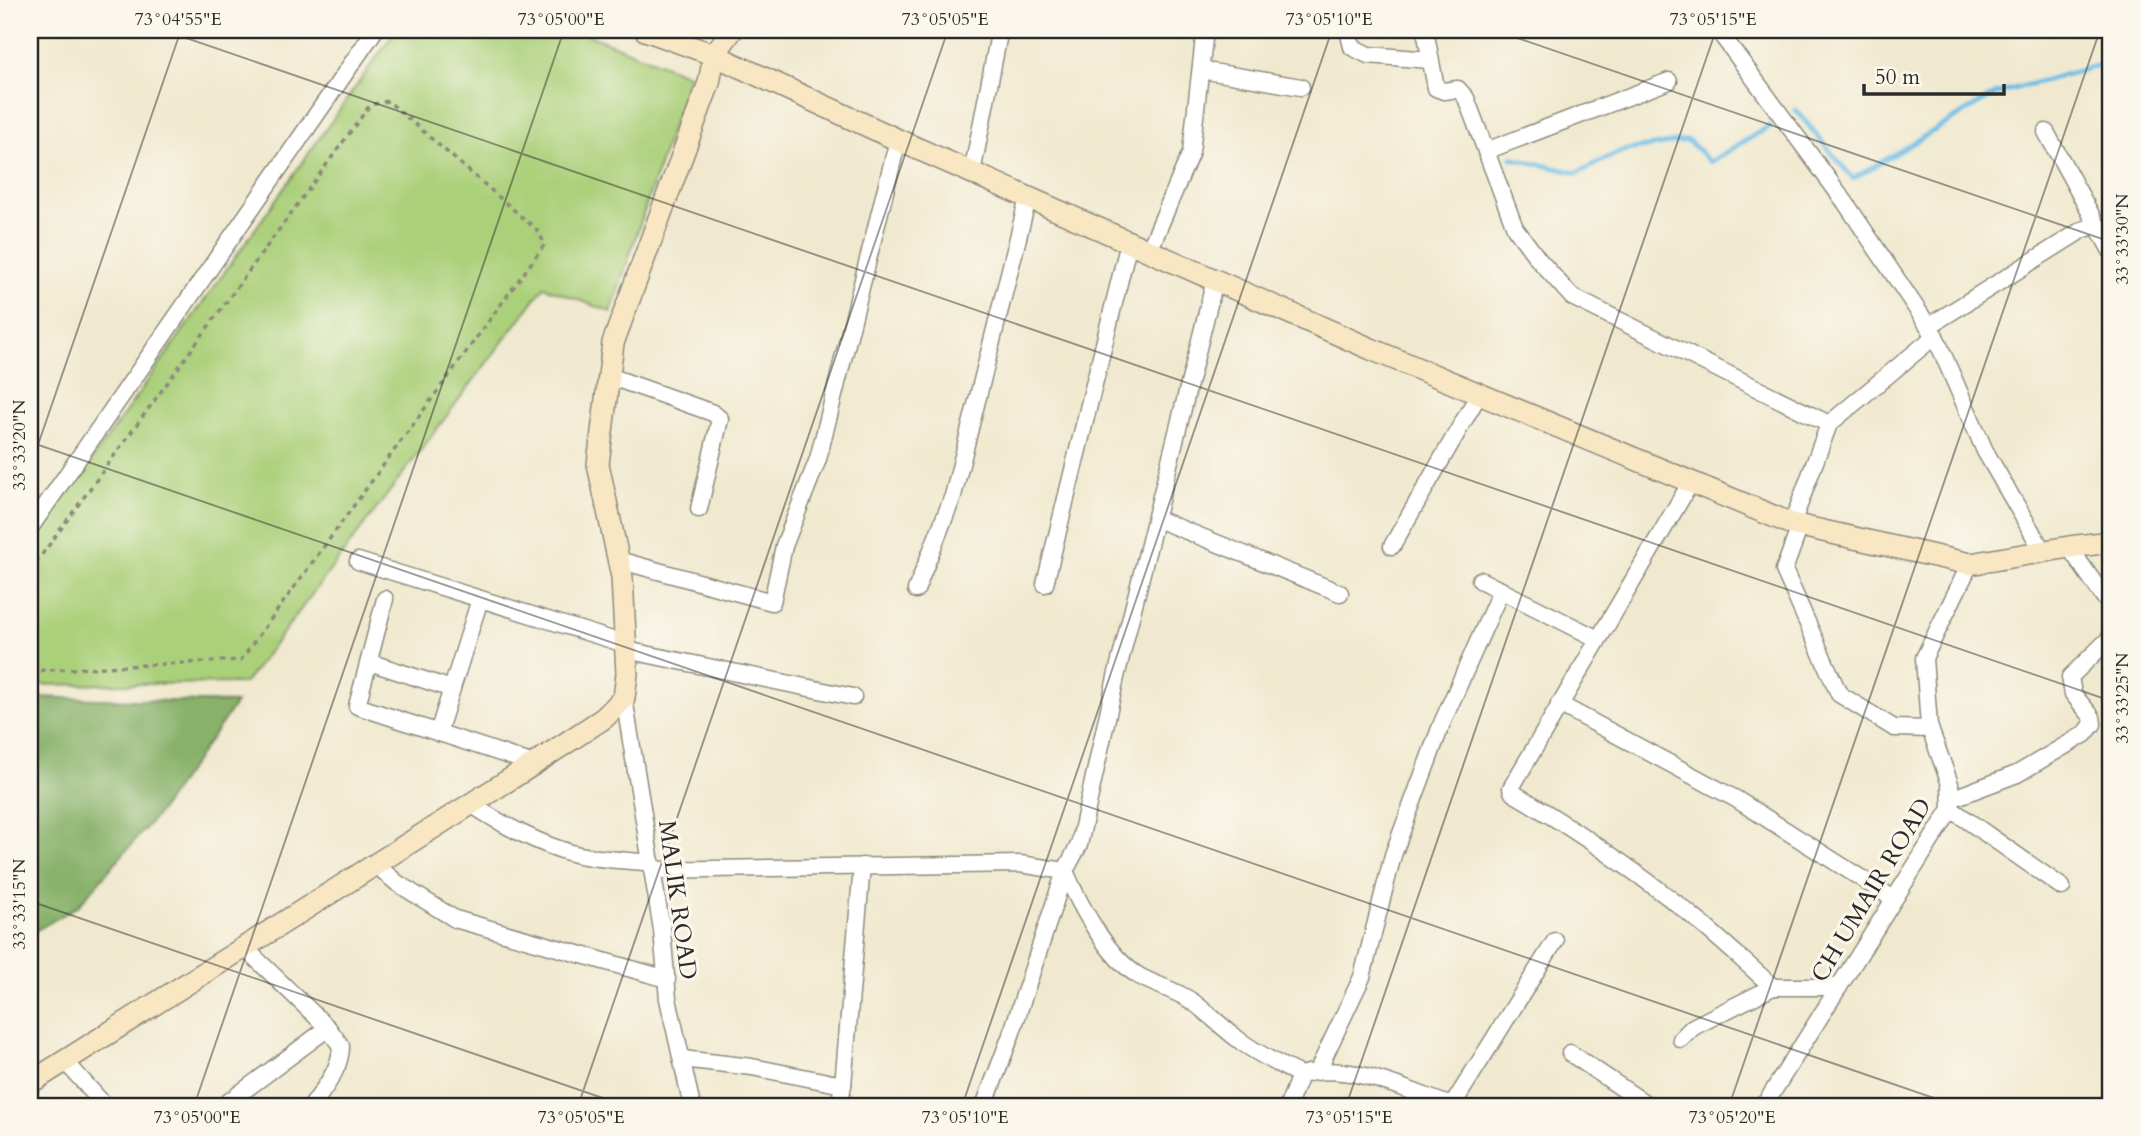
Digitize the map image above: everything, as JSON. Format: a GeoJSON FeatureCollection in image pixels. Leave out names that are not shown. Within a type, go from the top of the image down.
{"type":"FeatureCollection","features":[{"type":"Feature","properties":{"kind":"street"},"geometry":{"type":"LineString","coordinates":[[30,528],[375,30]]}},
{"type":"Feature","properties":{"kind":"street"},"geometry":{"type":"LineString","coordinates":[[645,30],[714,55],[1028,198],[1479,394],[1796,525],[1970,564],[2111,542]]}},
{"type":"Feature","properties":{"kind":"street"},"geometry":{"type":"LineString","coordinates":[[30,1083],[534,764],[604,718],[624,698],[627,674],[622,578],[598,464],[613,343],[709,83],[714,55],[732,30]]}},
{"type":"Feature","properties":{"kind":"street"},"geometry":{"type":"LineString","coordinates":[[1149,251],[1192,152],[1205,30]]}},
{"type":"Feature","properties":{"kind":"street"},"geometry":{"type":"LineString","coordinates":[[1348,30],[1352,47],[1368,55],[1430,60]]}},
{"type":"Feature","properties":{"kind":"street"},"geometry":{"type":"LineString","coordinates":[[1425,30],[1436,88],[1444,91],[1458,89],[1466,98],[1515,228],[1572,297],[1829,424]]}},
{"type":"Feature","properties":{"kind":"street"},"geometry":{"type":"LineString","coordinates":[[1718,30],[1845,202],[1932,331],[1985,451],[2044,553]]}},
{"type":"Feature","properties":{"kind":"street"},"geometry":{"type":"LineString","coordinates":[[972,173],[998,39]]}},
{"type":"Feature","properties":{"kind":"street"},"geometry":{"type":"LineString","coordinates":[[1201,70],[1301,87]]}},
{"type":"Feature","properties":{"kind":"street"},"geometry":{"type":"LineString","coordinates":[[1486,150],[1670,80]]}},
{"type":"Feature","properties":{"kind":"street"},"geometry":{"type":"LineString","coordinates":[[2046,132],[2111,251]]}},
{"type":"Feature","properties":{"kind":"street"},"geometry":{"type":"LineString","coordinates":[[618,560],[772,602],[784,546],[818,459],[898,140]]}},
{"type":"Feature","properties":{"kind":"street"},"geometry":{"type":"LineString","coordinates":[[916,590],[953,496],[1028,198]]}},
{"type":"Feature","properties":{"kind":"street"},"geometry":{"type":"LineString","coordinates":[[1930,729],[1894,728],[1839,694],[1784,570],[1829,424],[1932,331],[2082,230],[2097,225]]}},
{"type":"Feature","properties":{"kind":"street"},"geometry":{"type":"LineString","coordinates":[[1045,584],[1129,242]]}},
{"type":"Feature","properties":{"kind":"street"},"geometry":{"type":"LineString","coordinates":[[984,1106],[1012,1035],[1065,871],[1079,845],[1116,677],[1215,280]]}},
{"type":"Feature","properties":{"kind":"street"},"geometry":{"type":"LineString","coordinates":[[609,376],[713,413],[720,419],[699,509]]}},
{"type":"Feature","properties":{"kind":"street"},"geometry":{"type":"LineString","coordinates":[[1392,546],[1479,394]]}},
{"type":"Feature","properties":{"kind":"street"},"geometry":{"type":"LineString","coordinates":[[1691,482],[1511,788],[1513,793],[1620,860],[1677,904],[1773,987]]}},
{"type":"Feature","properties":{"kind":"street"},"geometry":{"type":"LineString","coordinates":[[1157,519],[1340,593]]}},
{"type":"Feature","properties":{"kind":"street"},"geometry":{"type":"LineString","coordinates":[[2069,547],[2111,607]]}},
{"type":"Feature","properties":{"kind":"street"},"geometry":{"type":"LineString","coordinates":[[358,561],[625,647],[853,697]]}},
{"type":"Feature","properties":{"kind":"street","name":"CH UMAIR ROAD"},"geometry":{"type":"LineString","coordinates":[[1762,1106],[1768,1101],[1951,804],[1950,784],[1930,729],[1924,658],[1970,564]]}},
{"type":"Feature","properties":{"kind":"street"},"geometry":{"type":"LineString","coordinates":[[1480,580],[1598,639]]}},
{"type":"Feature","properties":{"kind":"street"},"geometry":{"type":"LineString","coordinates":[[1318,1070],[1362,977],[1393,855],[1443,723],[1501,590]]}},
{"type":"Feature","properties":{"kind":"street"},"geometry":{"type":"LineString","coordinates":[[385,599],[357,706],[534,764]]}},
{"type":"Feature","properties":{"kind":"street"},"geometry":{"type":"LineString","coordinates":[[438,733],[480,599]]}},
{"type":"Feature","properties":{"kind":"street"},"geometry":{"type":"LineString","coordinates":[[2062,887],[1951,804],[2017,774],[2085,734],[2093,724],[2092,717],[2073,694],[2070,677],[2111,637]]}},
{"type":"Feature","properties":{"kind":"street"},"geometry":{"type":"LineString","coordinates":[[369,662],[452,689]]}},
{"type":"Feature","properties":{"kind":"street","name":"MALIK ROAD"},"geometry":{"type":"LineString","coordinates":[[624,698],[653,867],[668,999],[692,1106]]}},
{"type":"Feature","properties":{"kind":"street"},"geometry":{"type":"LineString","coordinates":[[1559,704],[1736,799],[1894,899]]}},
{"type":"Feature","properties":{"kind":"street"},"geometry":{"type":"LineString","coordinates":[[471,804],[491,818],[576,854],[653,867],[1020,864],[1065,871]]}},
{"type":"Feature","properties":{"kind":"street"},"geometry":{"type":"LineString","coordinates":[[374,864],[397,883],[455,919],[667,979]]}},
{"type":"Feature","properties":{"kind":"street"},"geometry":{"type":"LineString","coordinates":[[839,1106],[862,866]]}},
{"type":"Feature","properties":{"kind":"street"},"geometry":{"type":"LineString","coordinates":[[1065,871],[1074,893],[1116,958],[1139,976],[1165,986],[1192,1002],[1241,1042],[1300,1075],[1318,1070],[1357,1073],[1452,1106],[1555,941]]}},
{"type":"Feature","properties":{"kind":"street"},"geometry":{"type":"LineString","coordinates":[[244,947],[328,1028],[341,1046],[341,1054],[332,1077],[312,1106]]}},
{"type":"Feature","properties":{"kind":"street"},"geometry":{"type":"LineString","coordinates":[[1681,1038],[1693,1027],[1773,987],[1839,987]]}},
{"type":"Feature","properties":{"kind":"street"},"geometry":{"type":"LineString","coordinates":[[223,1106],[328,1028]]}},
{"type":"Feature","properties":{"kind":"street"},"geometry":{"type":"LineString","coordinates":[[1570,1053],[1649,1106]]}},
{"type":"Feature","properties":{"kind":"street"},"geometry":{"type":"LineString","coordinates":[[682,1059],[752,1067],[843,1085]]}},
{"type":"Feature","properties":{"kind":"street"},"geometry":{"type":"LineString","coordinates":[[65,1061],[105,1106]]}},
{"type":"Feature","properties":{"kind":"street"},"geometry":{"type":"LineString","coordinates":[[1288,1106],[1300,1075]]}},
{"type":"Feature","properties":{"kind":"path"},"geometry":{"type":"LineString","coordinates":[[30,571],[370,105],[388,101],[537,230],[545,244],[241,660],[30,671]]}},
{"type":"Feature","properties":{"kind":"green space"},"geometry":{"type":"Polygon","coordinates":[[[396,30],[576,30],[689,75],[611,312],[544,287],[245,683],[30,685],[30,547],[396,30]]]}},
{"type":"Feature","properties":{"kind":"green space"},"geometry":{"type":"Polygon","coordinates":[[[30,697],[236,703],[157,815],[78,906],[30,934],[30,697]]]}},
{"type":"Feature","properties":{"kind":"waterway"},"geometry":{"type":"LineString","coordinates":[[1796,110],[1853,179],[1995,94],[2111,62]]}},
{"type":"Feature","properties":{"kind":"waterway"},"geometry":{"type":"LineString","coordinates":[[1512,158],[1577,173],[1622,151],[1688,140],[1710,162],[1770,126]]}}]}
